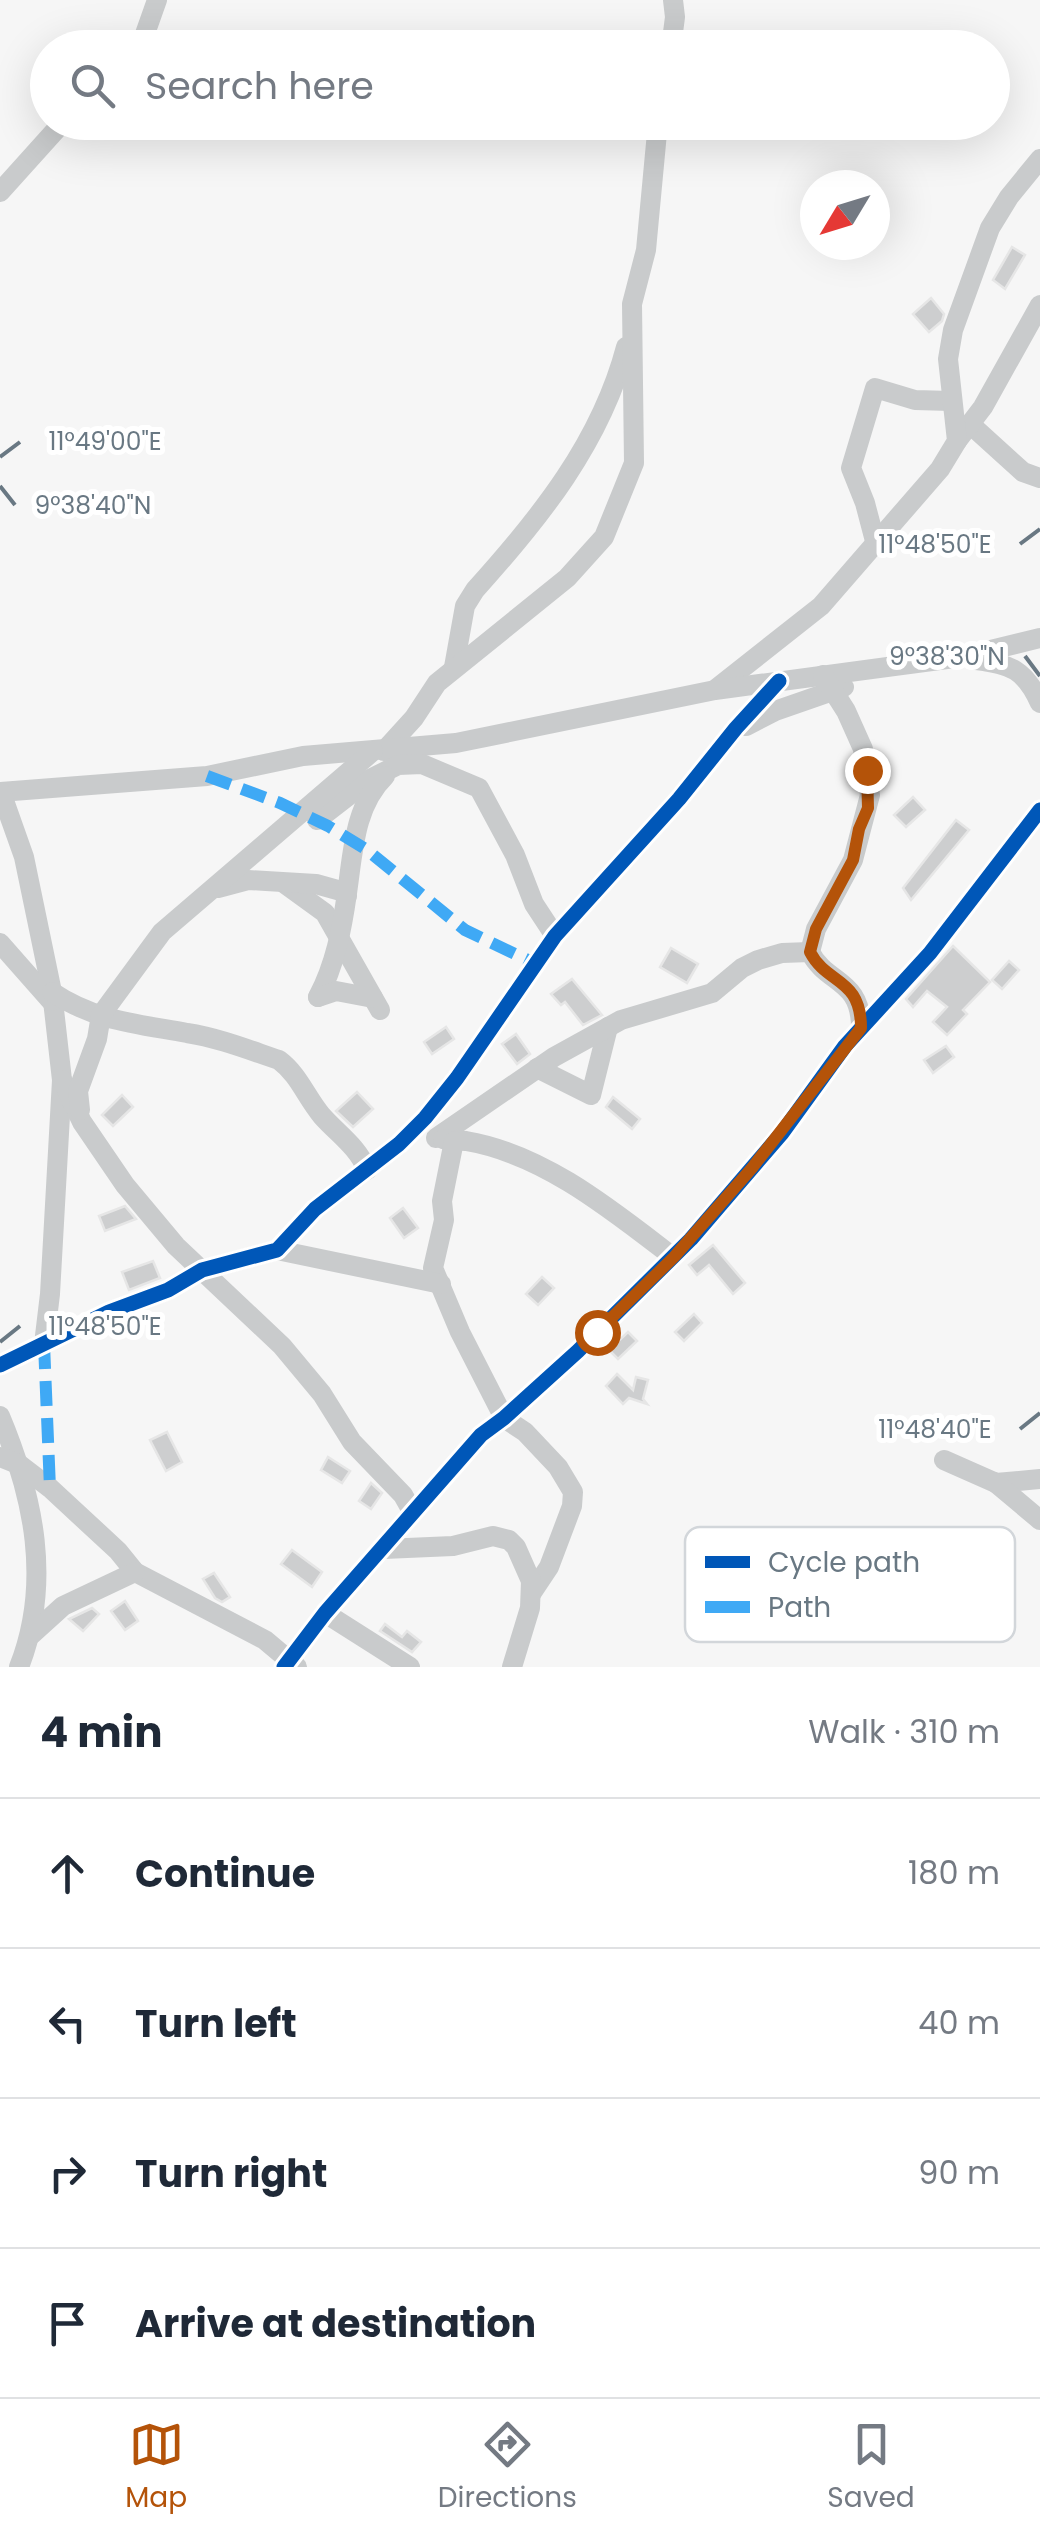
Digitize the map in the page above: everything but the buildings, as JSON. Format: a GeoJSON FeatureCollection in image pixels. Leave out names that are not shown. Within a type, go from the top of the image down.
{"type":"FeatureCollection","features":[{"type":"Feature","properties":{"kind":"street"},"geometry":{"type":"LineString","coordinates":[[146,30],[157,0]]}},
{"type":"Feature","properties":{"kind":"street"},"geometry":{"type":"LineString","coordinates":[[673,0],[673,30]]}},
{"type":"Feature","properties":{"kind":"street"},"geometry":{"type":"LineString","coordinates":[[0,192],[47,140]]}},
{"type":"Feature","properties":{"kind":"street"},"geometry":{"type":"LineString","coordinates":[[317,820],[370,780],[437,683],[528,612],[587,559],[604,538],[634,463],[630,331],[632,304],[646,250],[656,140]]}},
{"type":"Feature","properties":{"kind":"street"},"geometry":{"type":"LineString","coordinates":[[1040,159],[990,228],[953,330],[948,359],[951,401],[964,432],[1023,472],[1040,478]]}},
{"type":"Feature","properties":{"kind":"street"},"geometry":{"type":"LineString","coordinates":[[714,690],[821,606],[912,504],[964,432],[1040,305]]}},
{"type":"Feature","properties":{"kind":"street"},"geometry":{"type":"LineString","coordinates":[[454,669],[466,606],[556,493],[601,418],[615,386],[630,331]]}},
{"type":"Feature","properties":{"kind":"street"},"geometry":{"type":"LineString","coordinates":[[875,542],[851,468],[875,388],[916,400],[951,401]]}},
{"type":"Feature","properties":{"kind":"street"},"geometry":{"type":"LineString","coordinates":[[721,746],[746,726],[829,683],[1040,638]]}},
{"type":"Feature","properties":{"kind":"street"},"geometry":{"type":"LineString","coordinates":[[958,657],[1009,665],[1020,673],[1040,703]]}},
{"type":"Feature","properties":{"kind":"street"},"geometry":{"type":"LineString","coordinates":[[277,1250],[316,1209],[399,1144],[425,1118],[554,936],[679,799],[779,681]]}},
{"type":"Feature","properties":{"kind":"street"},"geometry":{"type":"LineString","coordinates":[[44,1344],[62,1080],[52,998],[24,858],[1,792],[208,776],[304,756],[385,756],[714,690],[779,681],[829,683]]}},
{"type":"Feature","properties":{"kind":"street"},"geometry":{"type":"LineString","coordinates":[[829,683],[863,748],[870,796],[853,860],[816,929],[810,952],[815,962],[852,992],[861,1010],[861,1028]]}},
{"type":"Feature","properties":{"kind":"street"},"geometry":{"type":"LineString","coordinates":[[284,884],[325,913],[338,937],[377,1004],[336,991],[318,997],[330,975],[338,937],[347,896],[361,814],[380,780],[385,756]]}},
{"type":"Feature","properties":{"kind":"street"},"geometry":{"type":"LineString","coordinates":[[82,1122],[78,1091],[97,1039],[101,1015],[162,932],[210,890],[385,756],[422,764],[479,788],[515,855],[534,904],[554,936]]}},
{"type":"Feature","properties":{"kind":"street"},"geometry":{"type":"LineString","coordinates":[[0,1457],[20,1465],[102,1536],[135,1572],[265,1640],[289,1665],[326,1613],[480,1435],[504,1418],[674,1257],[782,1132],[861,1028],[930,953],[1040,810]]}},
{"type":"Feature","properties":{"kind":"street"},"geometry":{"type":"LineString","coordinates":[[210,890],[248,880],[316,884],[347,896]]}},
{"type":"Feature","properties":{"kind":"street"},"geometry":{"type":"LineString","coordinates":[[0,943],[52,998],[149,1029],[188,1032],[278,1060],[291,1070],[324,1118],[362,1156],[367,1170]]}},
{"type":"Feature","properties":{"kind":"street"},"geometry":{"type":"LineString","coordinates":[[531,1594],[549,1567],[574,1492],[525,1432],[504,1418],[433,1268],[444,1220],[445,1140],[537,1068],[608,1028],[636,1014],[712,993],[758,960],[782,953],[810,952]]}},
{"type":"Feature","properties":{"kind":"street"},"geometry":{"type":"LineString","coordinates":[[537,1068],[592,1095],[608,1028]]}},
{"type":"Feature","properties":{"kind":"street"},"geometry":{"type":"LineString","coordinates":[[62,1080],[107,1163],[136,1199],[176,1246],[282,1346],[322,1394],[352,1442],[403,1495],[412,1512]]}},
{"type":"Feature","properties":{"kind":"street"},"geometry":{"type":"LineString","coordinates":[[399,1144],[465,1141],[504,1153],[572,1185],[674,1257]]}},
{"type":"Feature","properties":{"kind":"street"},"geometry":{"type":"LineString","coordinates":[[0,1365],[109,1312],[168,1290],[202,1270],[277,1250],[441,1284]]}},
{"type":"Feature","properties":{"kind":"street"},"geometry":{"type":"LineString","coordinates":[[0,1416],[20,1465],[38,1572],[37,1611],[19,1667]]}},
{"type":"Feature","properties":{"kind":"street"},"geometry":{"type":"LineString","coordinates":[[944,1460],[996,1483],[1040,1520]]}},
{"type":"Feature","properties":{"kind":"street"},"geometry":{"type":"LineString","coordinates":[[996,1483],[1040,1479]]}},
{"type":"Feature","properties":{"kind":"street"},"geometry":{"type":"LineString","coordinates":[[384,1549],[453,1546],[493,1536],[509,1540],[528,1570],[531,1594],[512,1667]]}},
{"type":"Feature","properties":{"kind":"street"},"geometry":{"type":"LineString","coordinates":[[30,1636],[63,1606],[135,1572]]}},
{"type":"Feature","properties":{"kind":"street"},"geometry":{"type":"LineString","coordinates":[[326,1613],[410,1667]]}},
{"type":"Feature","properties":{"kind":"marked path"},"geometry":{"type":"LineString","coordinates":[[207,776],[328,826],[367,850],[465,930],[536,964]]}},
{"type":"Feature","properties":{"kind":"marked path"},"geometry":{"type":"LineString","coordinates":[[44,1344],[50,1488]]}},
{"type":"Feature","properties":{"kind":"cycle path"},"geometry":{"type":"LineString","coordinates":[[0,1365],[109,1312],[168,1290],[202,1270],[277,1250],[315,1209],[399,1144],[457,1078],[555,936],[779,681]]}},
{"type":"Feature","properties":{"kind":"cycle path"},"geometry":{"type":"LineString","coordinates":[[284,1667],[325,1613],[481,1435],[578,1351],[691,1239],[782,1133],[845,1046],[930,953],[1040,810]]}},
{"type":"Feature","properties":{"kind":"route"},"geometry":{"type":"LineString","coordinates":[[597,1332],[674,1257],[752,1168],[861,1028],[861,1010],[852,992],[815,962],[810,952],[816,929],[853,860],[870,796],[867,770]]}}]}
